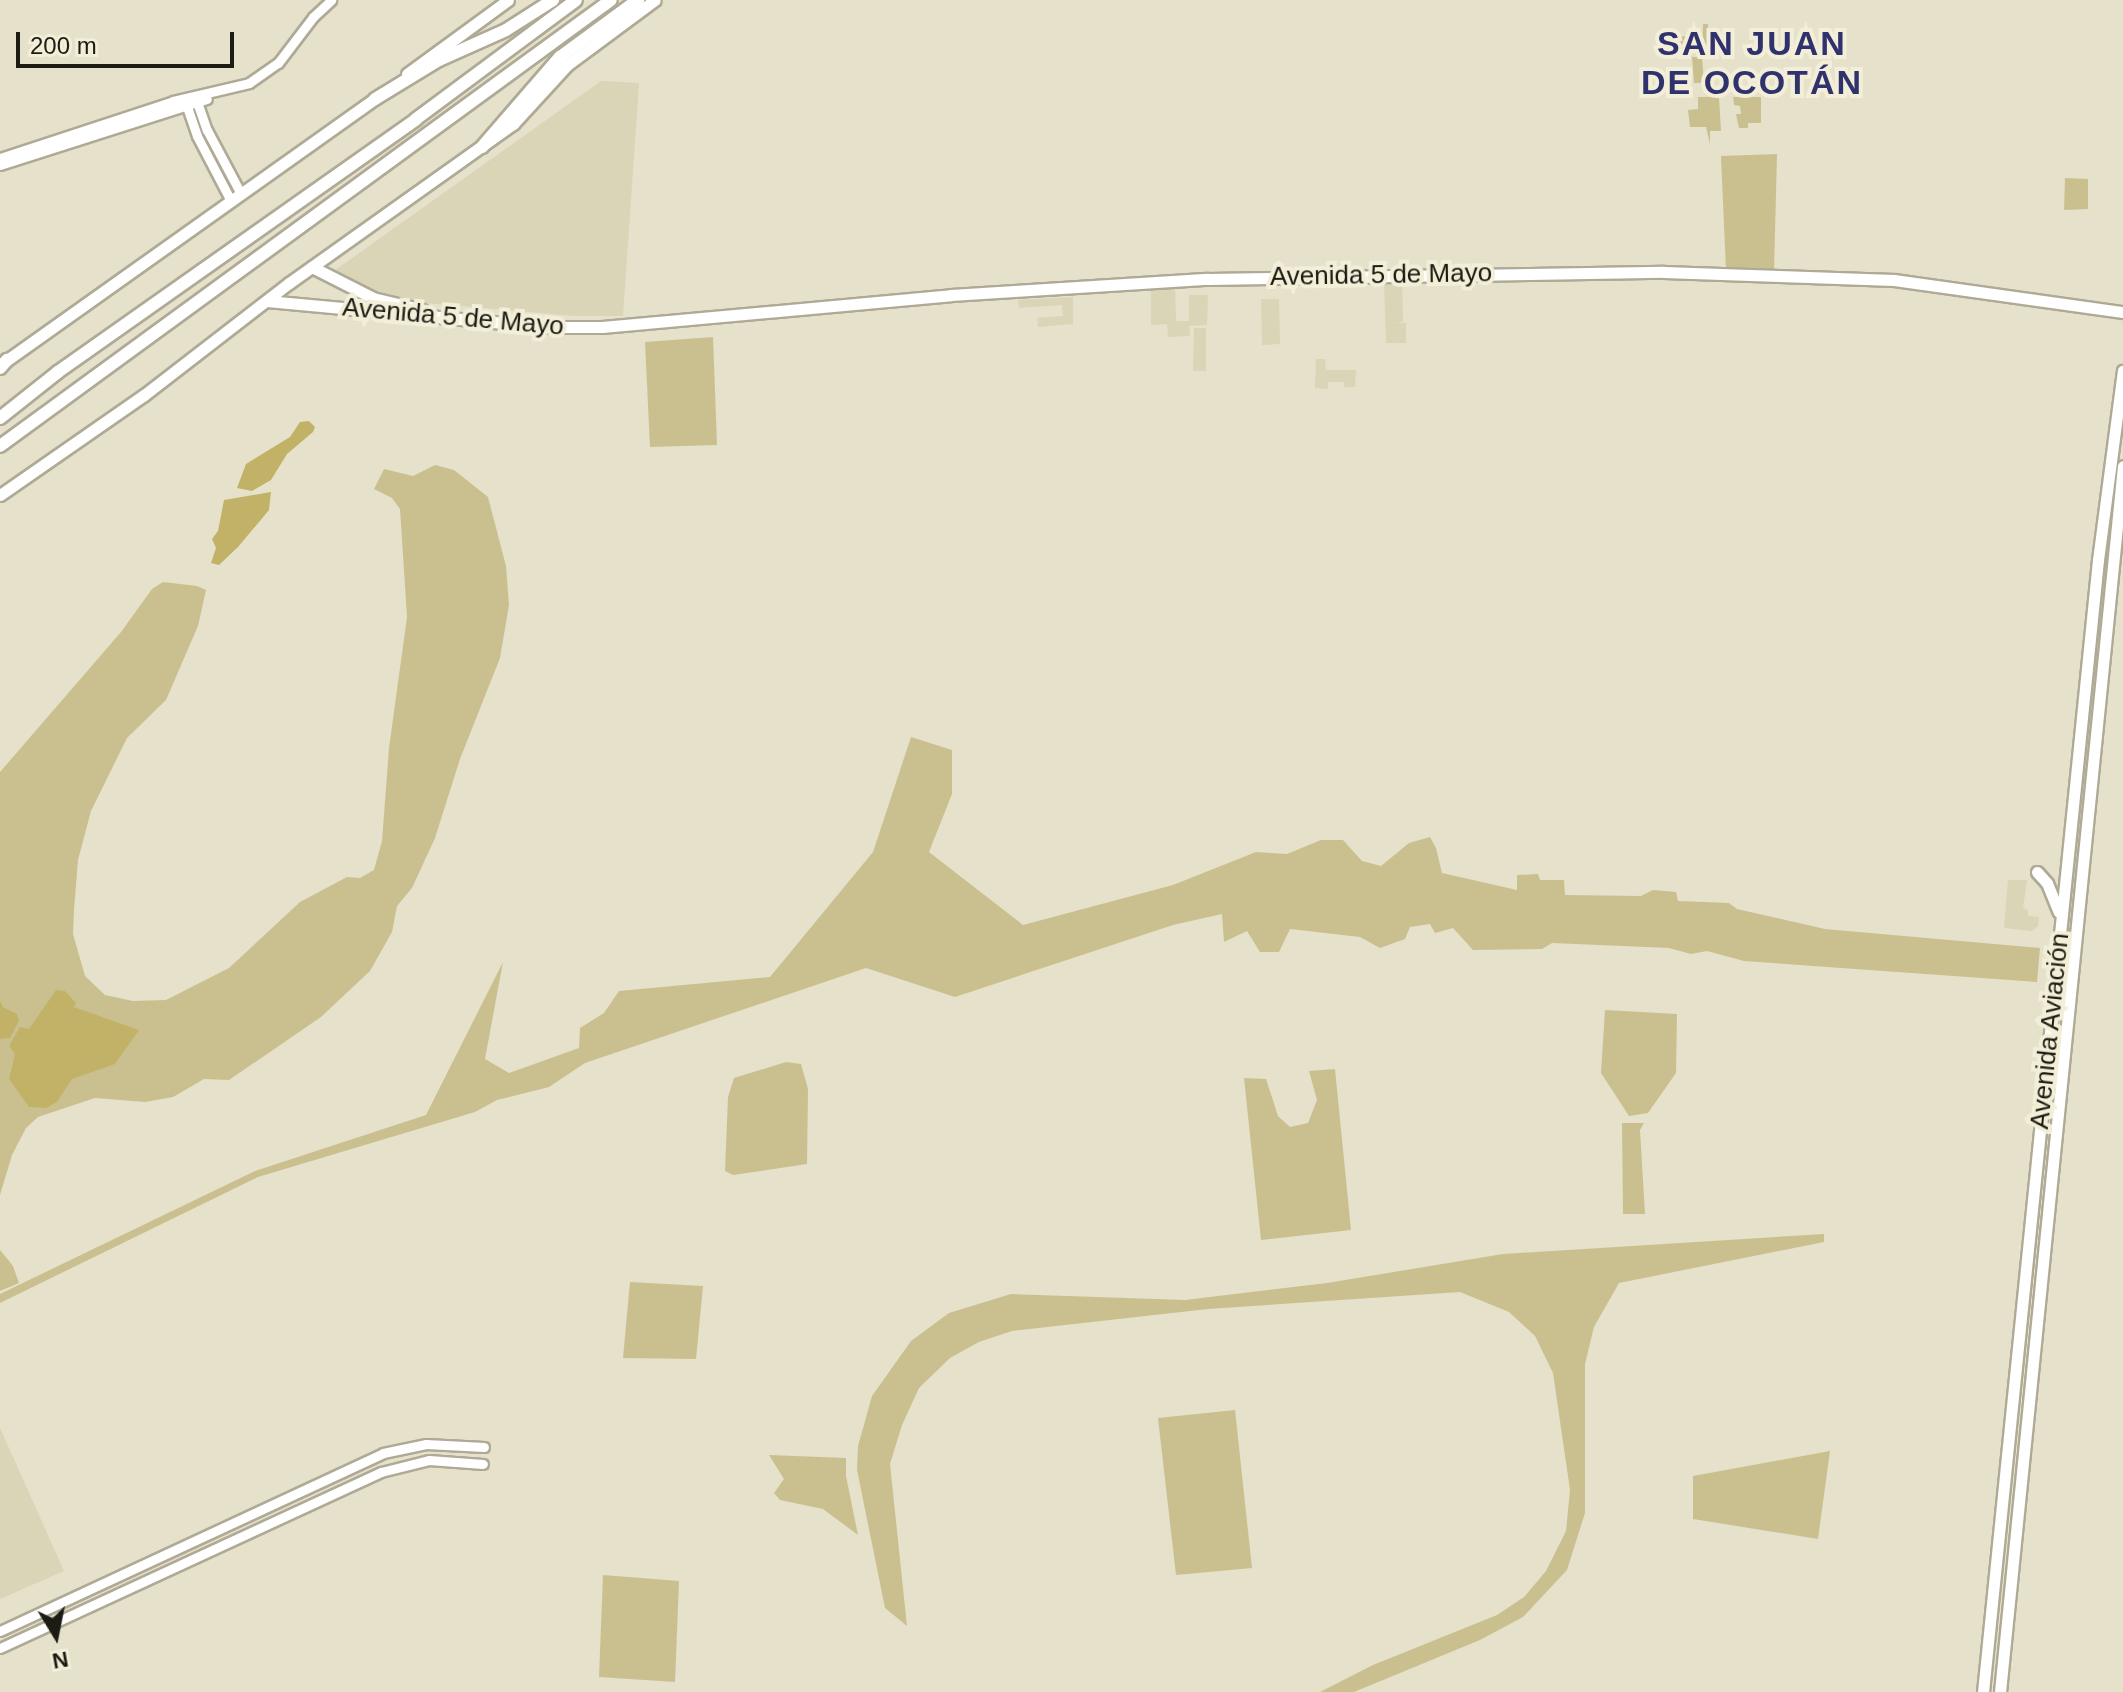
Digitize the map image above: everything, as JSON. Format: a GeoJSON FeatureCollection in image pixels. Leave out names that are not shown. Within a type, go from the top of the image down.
{"type":"FeatureCollection","features":[{"type":"Feature","properties":{"kind":"highway"},"geometry":{"type":"LineString","coordinates":[[375,99],[439,60],[506,30],[553,0]]}},
{"type":"Feature","properties":{"kind":"highway"},"geometry":{"type":"LineString","coordinates":[[0,418],[58,372],[416,119],[576,0]]}},
{"type":"Feature","properties":{"kind":"highway"},"geometry":{"type":"LineString","coordinates":[[3,446],[611,0]]}},
{"type":"Feature","properties":{"kind":"highway"},"geometry":{"type":"LineString","coordinates":[[482,147],[560,57],[638,0]]}},
{"type":"Feature","properties":{"kind":"main road"},"geometry":{"type":"LineString","coordinates":[[2,365],[375,99],[508,0]]}},
{"type":"Feature","properties":{"kind":"main road"},"geometry":{"type":"LineString","coordinates":[[0,495],[144,395],[312,267],[513,124],[567,65],[655,0]]}},
{"type":"Feature","properties":{"kind":"main road","name":"Avenida 5 de Mayo"},"geometry":{"type":"LineString","coordinates":[[312,267],[373,298],[421,309],[543,321],[639,324]]}},
{"type":"Feature","properties":{"kind":"main road","name":"Avenida 5 de Mayo"},"geometry":{"type":"LineString","coordinates":[[267,301],[547,327],[621,327],[951,295],[1208,279],[1550,271],[1777,273],[1894,280],[2123,312]]}},
{"type":"Feature","properties":{"kind":"main road","name":"Avenida Aviación"},"geometry":{"type":"LineString","coordinates":[[1983,1692],[2098,560],[2123,371]]}},
{"type":"Feature","properties":{"kind":"main road","name":"Avenida Aviación"},"geometry":{"type":"LineString","coordinates":[[2000,1692],[2123,466]]}},
{"type":"Feature","properties":{"kind":"main road"},"geometry":{"type":"LineString","coordinates":[[2098,560],[2112,561]]}},
{"type":"Feature","properties":{"kind":"main road"},"geometry":{"type":"LineString","coordinates":[[2037,872],[2053,893],[2061,922]]}},
{"type":"Feature","properties":{"kind":"street"},"geometry":{"type":"LineString","coordinates":[[0,158],[249,83],[278,63],[313,17],[331,0]]}},
{"type":"Feature","properties":{"kind":"street"},"geometry":{"type":"LineString","coordinates":[[196,98],[236,198]]}},
{"type":"Feature","properties":{"kind":"street"},"geometry":{"type":"LineString","coordinates":[[185,101],[197,136],[236,198]]}},
{"type":"Feature","properties":{"kind":"street"},"geometry":{"type":"LineString","coordinates":[[197,136],[207,130]]}},
{"type":"Feature","properties":{"kind":"street"},"geometry":{"type":"LineString","coordinates":[[0,165],[42,147]]}},
{"type":"Feature","properties":{"kind":"street"},"geometry":{"type":"LineString","coordinates":[[0,1631],[383,1453],[416,1445],[479,1447],[478,1464],[443,1460],[400,1465],[0,1648]]}},
{"type":"Feature","properties":{"kind":"street"},"geometry":{"type":"LineString","coordinates":[[443,1460],[444,1445]]}},
{"type":"Feature","properties":{"kind":"street"},"geometry":{"type":"LineString","coordinates":[[281,1500],[291,1507],[291,1517]]}},
{"type":"Feature","properties":{"kind":"shaded area"},"geometry":{"type":"Polygon","coordinates":[[[1703,24],[1708,24],[1707,56],[1702,57],[1703,24]]]}},
{"type":"Feature","properties":{"kind":"shaded area"},"geometry":{"type":"Polygon","coordinates":[[[1692,36],[1692,57],[1682,58],[1681,46],[1666,46],[1666,37],[1692,36]]]}},
{"type":"Feature","properties":{"kind":"shaded area"},"geometry":{"type":"Polygon","coordinates":[[[1692,57],[1702,57],[1704,83],[1694,83],[1692,57]]]}},
{"type":"Feature","properties":{"kind":"shaded area"},"geometry":{"type":"Polygon","coordinates":[[[601,81],[639,83],[623,316],[575,316],[426,303],[373,290],[331,273],[601,81]]]}},
{"type":"Feature","properties":{"kind":"shaded area"},"geometry":{"type":"Polygon","coordinates":[[[1698,97],[1719,97],[1721,131],[1710,131],[1710,144],[1706,127],[1690,127],[1688,110],[1698,109],[1698,97]]]}},
{"type":"Feature","properties":{"kind":"shaded area"},"geometry":{"type":"Polygon","coordinates":[[[1733,97],[1761,97],[1761,123],[1748,123],[1748,128],[1739,128],[1736,114],[1741,114],[1740,106],[1734,105],[1733,97]]]}},
{"type":"Feature","properties":{"kind":"shaded area"},"geometry":{"type":"Polygon","coordinates":[[[1777,154],[1774,271],[1726,270],[1721,156],[1777,154]]]}},
{"type":"Feature","properties":{"kind":"shaded area"},"geometry":{"type":"Polygon","coordinates":[[[2065,178],[2088,179],[2088,209],[2064,210],[2065,178]]]}},
{"type":"Feature","properties":{"kind":"shaded area"},"geometry":{"type":"Polygon","coordinates":[[[1384,281],[1402,281],[1403,322],[1394,323],[1406,323],[1406,343],[1386,343],[1384,281]]]}},
{"type":"Feature","properties":{"kind":"shaded area"},"geometry":{"type":"Polygon","coordinates":[[[1175,288],[1176,321],[1189,321],[1189,295],[1208,295],[1207,325],[1189,326],[1190,336],[1168,337],[1167,324],[1151,325],[1151,289],[1175,288]]]}},
{"type":"Feature","properties":{"kind":"shaded area"},"geometry":{"type":"Polygon","coordinates":[[[1073,297],[1073,324],[1038,327],[1037,318],[1063,316],[1062,305],[1019,308],[1018,300],[1073,297]]]}},
{"type":"Feature","properties":{"kind":"shaded area"},"geometry":{"type":"Polygon","coordinates":[[[1261,299],[1279,299],[1280,344],[1262,345],[1261,299]]]}},
{"type":"Feature","properties":{"kind":"shaded area"},"geometry":{"type":"Polygon","coordinates":[[[1194,328],[1206,328],[1206,371],[1193,371],[1194,328]]]}},
{"type":"Feature","properties":{"kind":"shaded area"},"geometry":{"type":"Polygon","coordinates":[[[713,337],[717,445],[650,447],[645,342],[713,337]]]}},
{"type":"Feature","properties":{"kind":"shaded area"},"geometry":{"type":"Polygon","coordinates":[[[1316,359],[1325,359],[1326,370],[1356,370],[1355,387],[1344,387],[1344,382],[1328,382],[1328,389],[1315,388],[1316,359]]]}},
{"type":"Feature","properties":{"kind":"shaded area"},"geometry":{"type":"Polygon","coordinates":[[[309,421],[315,427],[313,432],[287,454],[271,480],[252,491],[237,488],[246,464],[290,437],[300,422],[309,421]]]}},
{"type":"Feature","properties":{"kind":"shaded area"},"geometry":{"type":"Polygon","coordinates":[[[435,465],[454,470],[488,497],[506,566],[509,605],[500,658],[460,759],[435,838],[412,888],[397,906],[392,932],[370,971],[321,1017],[229,1080],[204,1079],[173,1097],[145,1102],[95,1098],[38,1117],[26,1128],[12,1155],[0,1195],[0,772],[121,632],[152,589],[163,582],[197,586],[206,590],[198,626],[166,700],[127,738],[91,811],[78,860],[73,934],[85,976],[105,995],[133,1001],[166,1000],[229,968],[300,902],[347,877],[360,878],[374,870],[382,841],[389,748],[407,617],[400,509],[392,498],[374,489],[384,469],[413,476],[435,465]]]}},
{"type":"Feature","properties":{"kind":"shaded area"},"geometry":{"type":"Polygon","coordinates":[[[271,492],[269,510],[238,547],[219,565],[211,563],[216,548],[212,539],[218,531],[224,500],[271,492]]]}},
{"type":"Feature","properties":{"kind":"shaded area"},"geometry":{"type":"Polygon","coordinates":[[[911,737],[952,750],[952,794],[929,852],[1023,925],[1173,885],[1256,852],[1287,854],[1321,840],[1343,840],[1362,861],[1381,866],[1409,843],[1430,837],[1442,873],[1517,890],[1517,875],[1538,874],[1540,880],[1564,880],[1565,895],[1641,896],[1653,890],[1676,892],[1678,901],[1729,903],[1737,909],[1825,929],[2040,948],[2037,982],[1744,961],[1707,951],[1691,954],[1669,948],[1552,943],[1542,949],[1473,950],[1453,928],[1435,933],[1430,924],[1410,927],[1405,939],[1380,948],[1360,937],[1290,929],[1279,952],[1260,952],[1247,931],[1224,942],[1222,914],[1173,925],[955,997],[866,968],[585,1063],[549,1087],[497,1100],[475,1112],[258,1177],[0,1303],[0,1294],[255,1171],[426,1115],[503,962],[485,1059],[509,1073],[579,1048],[580,1028],[604,1013],[619,991],[770,977],[873,852],[911,737]]]}},
{"type":"Feature","properties":{"kind":"shaded area"},"geometry":{"type":"Polygon","coordinates":[[[2008,880],[2027,880],[2023,908],[2028,910],[2028,916],[2039,917],[2038,926],[2032,931],[2004,928],[2008,880]]]}},
{"type":"Feature","properties":{"kind":"shaded area"},"geometry":{"type":"Polygon","coordinates":[[[56,990],[65,991],[76,1003],[74,1007],[139,1030],[115,1064],[72,1079],[57,1102],[46,1108],[29,1107],[9,1079],[15,1054],[9,1046],[20,1027],[29,1029],[56,990]]]}},
{"type":"Feature","properties":{"kind":"shaded area"},"geometry":{"type":"Polygon","coordinates":[[[0,1001],[3,1007],[17,1014],[19,1021],[10,1038],[0,1039],[0,1001]]]}},
{"type":"Feature","properties":{"kind":"shaded area"},"geometry":{"type":"Polygon","coordinates":[[[1605,1010],[1677,1014],[1676,1073],[1648,1113],[1629,1116],[1601,1073],[1605,1010]]]}},
{"type":"Feature","properties":{"kind":"shaded area"},"geometry":{"type":"Polygon","coordinates":[[[786,1062],[801,1064],[808,1089],[807,1164],[733,1175],[725,1171],[728,1097],[734,1078],[786,1062]]]}},
{"type":"Feature","properties":{"kind":"shaded area"},"geometry":{"type":"Polygon","coordinates":[[[1335,1069],[1351,1230],[1261,1240],[1244,1078],[1266,1079],[1278,1116],[1290,1127],[1308,1123],[1317,1100],[1309,1071],[1335,1069]]]}},
{"type":"Feature","properties":{"kind":"shaded area"},"geometry":{"type":"Polygon","coordinates":[[[1622,1123],[1644,1123],[1640,1130],[1645,1214],[1623,1214],[1622,1123]]]}},
{"type":"Feature","properties":{"kind":"shaded area"},"geometry":{"type":"Polygon","coordinates":[[[1824,1234],[1824,1242],[1619,1283],[1594,1327],[1585,1364],[1585,1513],[1567,1570],[1523,1617],[1480,1640],[1354,1692],[1320,1692],[1373,1665],[1497,1615],[1524,1597],[1546,1571],[1566,1531],[1570,1490],[1553,1373],[1535,1336],[1509,1312],[1460,1292],[1208,1309],[1012,1331],[979,1342],[950,1358],[919,1388],[902,1425],[890,1464],[907,1626],[885,1608],[857,1470],[858,1446],[872,1396],[911,1341],[949,1313],[1011,1294],[1185,1300],[1327,1283],[1503,1254],[1824,1234]]]}},
{"type":"Feature","properties":{"kind":"shaded area"},"geometry":{"type":"Polygon","coordinates":[[[0,1250],[13,1266],[19,1283],[0,1291],[0,1250]]]}},
{"type":"Feature","properties":{"kind":"shaded area"},"geometry":{"type":"Polygon","coordinates":[[[630,1282],[703,1286],[696,1359],[623,1358],[630,1282]]]}},
{"type":"Feature","properties":{"kind":"shaded area"},"geometry":{"type":"Polygon","coordinates":[[[1235,1410],[1252,1568],[1176,1575],[1158,1418],[1235,1410]]]}},
{"type":"Feature","properties":{"kind":"shaded area"},"geometry":{"type":"Polygon","coordinates":[[[0,1428],[64,1571],[0,1599],[0,1428]]]}},
{"type":"Feature","properties":{"kind":"shaded area"},"geometry":{"type":"Polygon","coordinates":[[[1830,1451],[1818,1539],[1693,1519],[1693,1476],[1830,1451]]]}},
{"type":"Feature","properties":{"kind":"shaded area"},"geometry":{"type":"Polygon","coordinates":[[[769,1455],[846,1458],[846,1476],[858,1535],[823,1509],[780,1500],[774,1493],[784,1479],[769,1455]]]}},
{"type":"Feature","properties":{"kind":"shaded area"},"geometry":{"type":"Polygon","coordinates":[[[603,1575],[679,1581],[675,1682],[599,1677],[603,1575]]]}},
{"type":"Feature","properties":{"kind":"district","name":"SAN JUAN DE OCOTÁN"},"geometry":{"type":"Point","coordinates":[1752,62]}}]}
